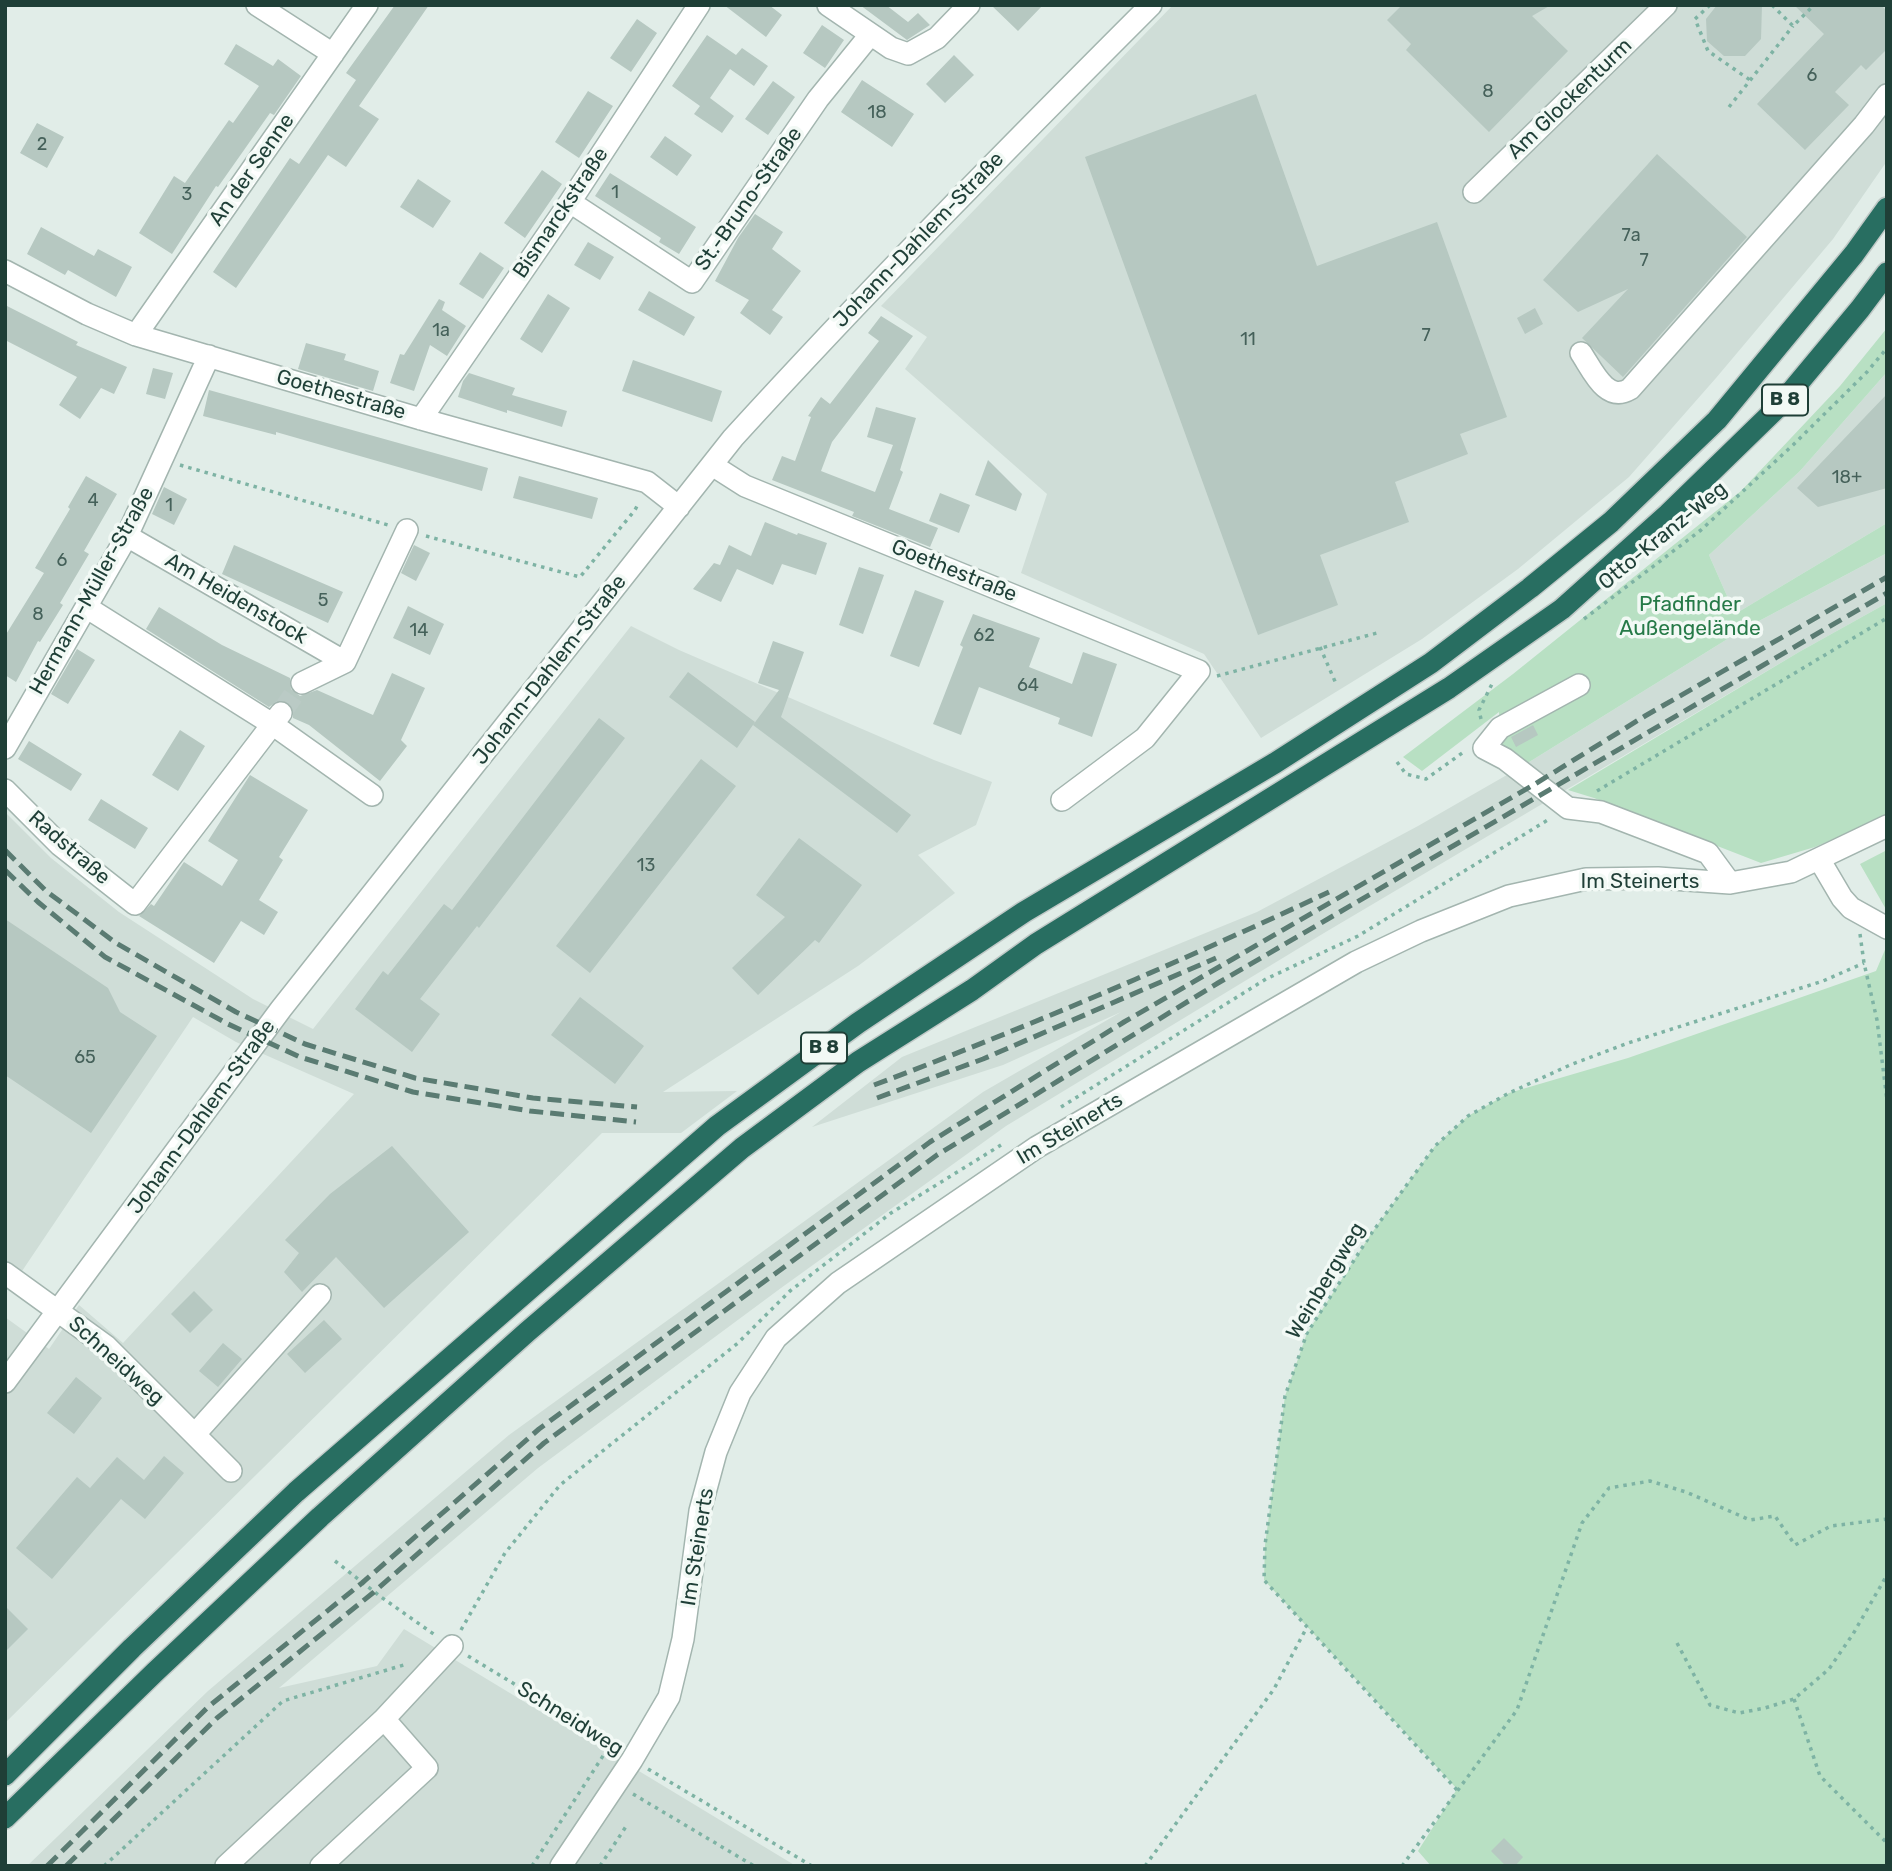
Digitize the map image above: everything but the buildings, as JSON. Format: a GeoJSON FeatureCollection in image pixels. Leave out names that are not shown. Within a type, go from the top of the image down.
{"type":"FeatureCollection","features":[{"type":"Feature","properties":{"kind":"highway","name":"B 8"},"geometry":{"type":"LineString","coordinates":[[5,1775],[132,1648],[296,1492],[717,1126],[858,1023],[1024,912],[1275,763],[1432,663],[1611,522],[1717,420],[1854,254],[1887,208]]}},
{"type":"Feature","properties":{"kind":"highway","name":"B 8"},"geometry":{"type":"LineString","coordinates":[[5,1818],[320,1517],[527,1332],[742,1148],[858,1062],[972,990],[1036,944],[1449,688],[1562,609],[1668,514],[1780,405],[1887,273]]}},
{"type":"Feature","properties":{"kind":"street"},"geometry":{"type":"LineString","coordinates":[[257,5],[333,54]]}},
{"type":"Feature","properties":{"kind":"street","name":"An der Senne"},"geometry":{"type":"LineString","coordinates":[[136,335],[367,5]]}},
{"type":"Feature","properties":{"kind":"street","name":"Bismarckstraße"},"geometry":{"type":"LineString","coordinates":[[421,419],[570,202],[699,5]]}},
{"type":"Feature","properties":{"kind":"street"},"geometry":{"type":"LineString","coordinates":[[828,5],[891,48],[908,54],[937,38],[969,5]]}},
{"type":"Feature","properties":{"kind":"street","name":"Johann-Dahlem-Straße"},"geometry":{"type":"LineString","coordinates":[[5,1382],[281,1009],[712,465],[791,374],[1027,128],[1151,5]]}},
{"type":"Feature","properties":{"kind":"street","name":"Am Glockenturm"},"geometry":{"type":"LineString","coordinates":[[1474,192],[1666,5]]}},
{"type":"Feature","properties":{"kind":"street","name":"St.-Bruno-Straße"},"geometry":{"type":"LineString","coordinates":[[570,202],[692,282],[818,99],[870,35]]}},
{"type":"Feature","properties":{"kind":"street"},"geometry":{"type":"LineString","coordinates":[[1581,354],[1606,388],[1614,394],[1630,389],[1864,125],[1887,95]]}},
{"type":"Feature","properties":{"kind":"street","name":"Goethestraße"},"geometry":{"type":"LineString","coordinates":[[5,271],[87,314],[136,335],[647,482],[679,507]]}},
{"type":"Feature","properties":{"kind":"street","name":"Hermann-Müller-Straße"},"geometry":{"type":"LineString","coordinates":[[5,748],[127,536],[209,356]]}},
{"type":"Feature","properties":{"kind":"street","name":"Goethestraße"},"geometry":{"type":"LineString","coordinates":[[712,465],[745,486],[1199,671]]}},
{"type":"Feature","properties":{"kind":"street"},"geometry":{"type":"LineString","coordinates":[[345,662],[407,530]]}},
{"type":"Feature","properties":{"kind":"street","name":"Am Heidenstock"},"geometry":{"type":"LineString","coordinates":[[127,536],[345,662]]}},
{"type":"Feature","properties":{"kind":"street"},"geometry":{"type":"LineString","coordinates":[[86,607],[276,718],[372,795]]}},
{"type":"Feature","properties":{"kind":"street","name":"Am Heidenstock"},"geometry":{"type":"LineString","coordinates":[[302,683],[345,662]]}},
{"type":"Feature","properties":{"kind":"street"},"geometry":{"type":"LineString","coordinates":[[1062,800],[1145,738],[1199,671]]}},
{"type":"Feature","properties":{"kind":"street"},"geometry":{"type":"LineString","coordinates":[[1579,685],[1500,728],[1484,748],[1505,759],[1568,808],[1601,812],[1708,853],[1730,883]]}},
{"type":"Feature","properties":{"kind":"street","name":"Radstraße"},"geometry":{"type":"LineString","coordinates":[[5,790],[60,845],[135,904],[276,718]]}},
{"type":"Feature","properties":{"kind":"street","name":"Im Steinerts"},"geometry":{"type":"LineString","coordinates":[[561,1866],[632,1760],[669,1697],[683,1639],[701,1511],[716,1451],[740,1393],[776,1338],[838,1283],[1037,1147],[1356,962],[1421,930],[1509,896],[1586,878],[1658,878],[1730,883],[1791,872],[1887,826]]}},
{"type":"Feature","properties":{"kind":"street"},"geometry":{"type":"LineString","coordinates":[[1819,859],[1851,908],[1887,928]]}},
{"type":"Feature","properties":{"kind":"street","name":"Schneidweg"},"geometry":{"type":"LineString","coordinates":[[5,1273],[106,1346],[231,1471]]}},
{"type":"Feature","properties":{"kind":"street"},"geometry":{"type":"LineString","coordinates":[[195,1434],[320,1295]]}},
{"type":"Feature","properties":{"kind":"street"},"geometry":{"type":"LineString","coordinates":[[226,1866],[384,1719],[452,1646]]}},
{"type":"Feature","properties":{"kind":"street"},"geometry":{"type":"LineString","coordinates":[[321,1866],[427,1768],[384,1719]]}},
{"type":"Feature","properties":{"kind":"path"},"geometry":{"type":"LineString","coordinates":[[1710,5],[1695,19],[1708,51],[1750,80]]}},
{"type":"Feature","properties":{"kind":"path"},"geometry":{"type":"LineString","coordinates":[[1772,5],[1793,26]]}},
{"type":"Feature","properties":{"kind":"path"},"geometry":{"type":"LineString","coordinates":[[1730,107],[1793,26],[1814,5]]}},
{"type":"Feature","properties":{"kind":"path","name":"Otto-Kranz-Weg"},"geometry":{"type":"LineString","coordinates":[[1577,624],[1701,530],[1812,427],[1887,348]]}},
{"type":"Feature","properties":{"kind":"path"},"geometry":{"type":"LineString","coordinates":[[1568,808],[1887,618]]}},
{"type":"Feature","properties":{"kind":"path"},"geometry":{"type":"LineString","coordinates":[[1199,671],[1214,677],[1377,633]]}},
{"type":"Feature","properties":{"kind":"path"},"geometry":{"type":"LineString","coordinates":[[1320,647],[1337,686]]}},
{"type":"Feature","properties":{"kind":"path"},"geometry":{"type":"LineString","coordinates":[[1397,762],[1406,774],[1426,779],[1465,751],[1484,748],[1479,710],[1492,684]]}},
{"type":"Feature","properties":{"kind":"path","name":"Weinbergweg"},"geometry":{"type":"LineString","coordinates":[[1457,1790],[1264,1580],[1265,1545],[1285,1396],[1307,1334],[1371,1234],[1435,1146],[1468,1116],[1509,1093],[1570,1065],[1628,1043],[1810,985],[1864,963],[1877,1020],[1887,1100]]}},
{"type":"Feature","properties":{"kind":"path"},"geometry":{"type":"LineString","coordinates":[[452,1646],[505,1553],[560,1485],[603,1451]]}},
{"type":"Feature","properties":{"kind":"path"},"geometry":{"type":"LineString","coordinates":[[1402,1866],[1517,1710],[1582,1523],[1609,1488],[1650,1481],[1686,1492],[1750,1520],[1775,1516],[1795,1545],[1831,1526],[1887,1519]]}},
{"type":"Feature","properties":{"kind":"path","name":"Schneidweg"},"geometry":{"type":"LineString","coordinates":[[335,1561],[452,1646],[612,1742],[632,1760],[812,1866]]}},
{"type":"Feature","properties":{"kind":"path"},"geometry":{"type":"LineString","coordinates":[[1677,1643],[1710,1705],[1739,1713],[1794,1699],[1829,1669],[1887,1575]]}},
{"type":"Feature","properties":{"kind":"path"},"geometry":{"type":"LineString","coordinates":[[1145,1866],[1274,1689],[1307,1627]]}},
{"type":"Feature","properties":{"kind":"path"},"geometry":{"type":"LineString","coordinates":[[104,1866],[283,1700],[388,1672],[414,1662]]}},
{"type":"Feature","properties":{"kind":"path"},"geometry":{"type":"LineString","coordinates":[[1794,1699],[1820,1776],[1887,1843]]}},
{"type":"Feature","properties":{"kind":"path"},"geometry":{"type":"LineString","coordinates":[[532,1866],[612,1742]]}},
{"type":"Feature","properties":{"kind":"path"},"geometry":{"type":"LineString","coordinates":[[616,1784],[754,1866]]}},
{"type":"Feature","properties":{"kind":"path"},"geometry":{"type":"LineString","coordinates":[[600,1866],[627,1825]]}},
{"type":"Feature","properties":{"kind":"shaded area"},"geometry":{"type":"Polygon","coordinates":[[[1173,5],[1887,5],[1887,161],[1833,239],[1716,378],[1629,477],[1518,569],[1422,639],[1261,738],[1204,654],[1021,573],[1047,494],[905,369],[927,337],[881,306],[1173,5]]]}},
{"type":"Feature","properties":{"kind":"shaded area"},"geometry":{"type":"Polygon","coordinates":[[[1887,372],[1887,523],[1735,614],[1709,555],[1800,471],[1887,372]]]}},
{"type":"Feature","properties":{"kind":"shaded area"},"geometry":{"type":"Polygon","coordinates":[[[1887,553],[1887,603],[1799,652],[1324,933],[1006,1126],[538,1468],[279,1688],[377,1666],[404,1629],[796,1866],[27,1866],[208,1691],[509,1435],[983,1092],[1121,1012],[1003,1065],[812,1127],[902,1057],[1257,912],[1418,826],[1526,764],[1742,630],[1887,553]]]}},
{"type":"Feature","properties":{"kind":"shaded area"},"geometry":{"type":"Polygon","coordinates":[[[631,626],[679,650],[934,760],[992,782],[976,825],[918,855],[955,893],[858,966],[663,1092],[737,1091],[681,1133],[602,1133],[5,1723],[5,1317],[49,1349],[79,1305],[123,1343],[354,1094],[236,1042],[193,1017],[16,1280],[5,1273],[5,812],[51,858],[119,912],[253,999],[313,1029],[631,626]]]}},
{"type":"Feature","properties":{"kind":"green space","name":"Pfadfinder Außengelände"},"geometry":{"type":"Polygon","coordinates":[[[1887,328],[1887,372],[1800,471],[1709,555],[1735,614],[1887,523],[1887,553],[1742,630],[1526,764],[1501,745],[1499,712],[1422,771],[1403,757],[1513,674],[1741,491],[1840,386],[1887,328]]]}},
{"type":"Feature","properties":{"kind":"green space"},"geometry":{"type":"Polygon","coordinates":[[[1887,603],[1887,816],[1815,847],[1761,863],[1568,790],[1799,652],[1887,603]]]}},
{"type":"Feature","properties":{"kind":"green space"},"geometry":{"type":"Polygon","coordinates":[[[1887,850],[1887,911],[1860,864],[1887,850]]]}},
{"type":"Feature","properties":{"kind":"green space"},"geometry":{"type":"Polygon","coordinates":[[[1887,945],[1887,1866],[1431,1866],[1418,1851],[1457,1789],[1264,1580],[1265,1545],[1285,1396],[1307,1333],[1371,1234],[1435,1146],[1468,1116],[1509,1093],[1628,1058],[1876,971],[1887,945]]]}},
{"type":"Feature","properties":{"kind":"tunnel"},"geometry":{"type":"LineString","coordinates":[[281,713],[302,683]]}},
{"type":"Feature","properties":{"kind":"railway"},"geometry":{"type":"LineString","coordinates":[[47,1866],[208,1707],[362,1583],[539,1429],[930,1142],[1124,1022],[1887,577]]}},
{"type":"Feature","properties":{"kind":"railway"},"geometry":{"type":"LineString","coordinates":[[66,1866],[217,1718],[374,1592],[544,1443],[937,1155],[1218,983],[1887,593]]}},
{"type":"Feature","properties":{"kind":"railway"},"geometry":{"type":"LineString","coordinates":[[5,850],[46,891],[116,943],[236,1012],[305,1044],[415,1078],[533,1098],[637,1107]]}},
{"type":"Feature","properties":{"kind":"railway"},"geometry":{"type":"LineString","coordinates":[[5,870],[38,902],[105,957],[228,1024],[300,1057],[413,1092],[530,1111],[636,1122]]}},
{"type":"Feature","properties":{"kind":"railway"},"geometry":{"type":"LineString","coordinates":[[874,1085],[1103,993],[1329,892]]}},
{"type":"Feature","properties":{"kind":"railway"},"geometry":{"type":"LineString","coordinates":[[877,1098],[983,1059],[1216,958]]}}]}
